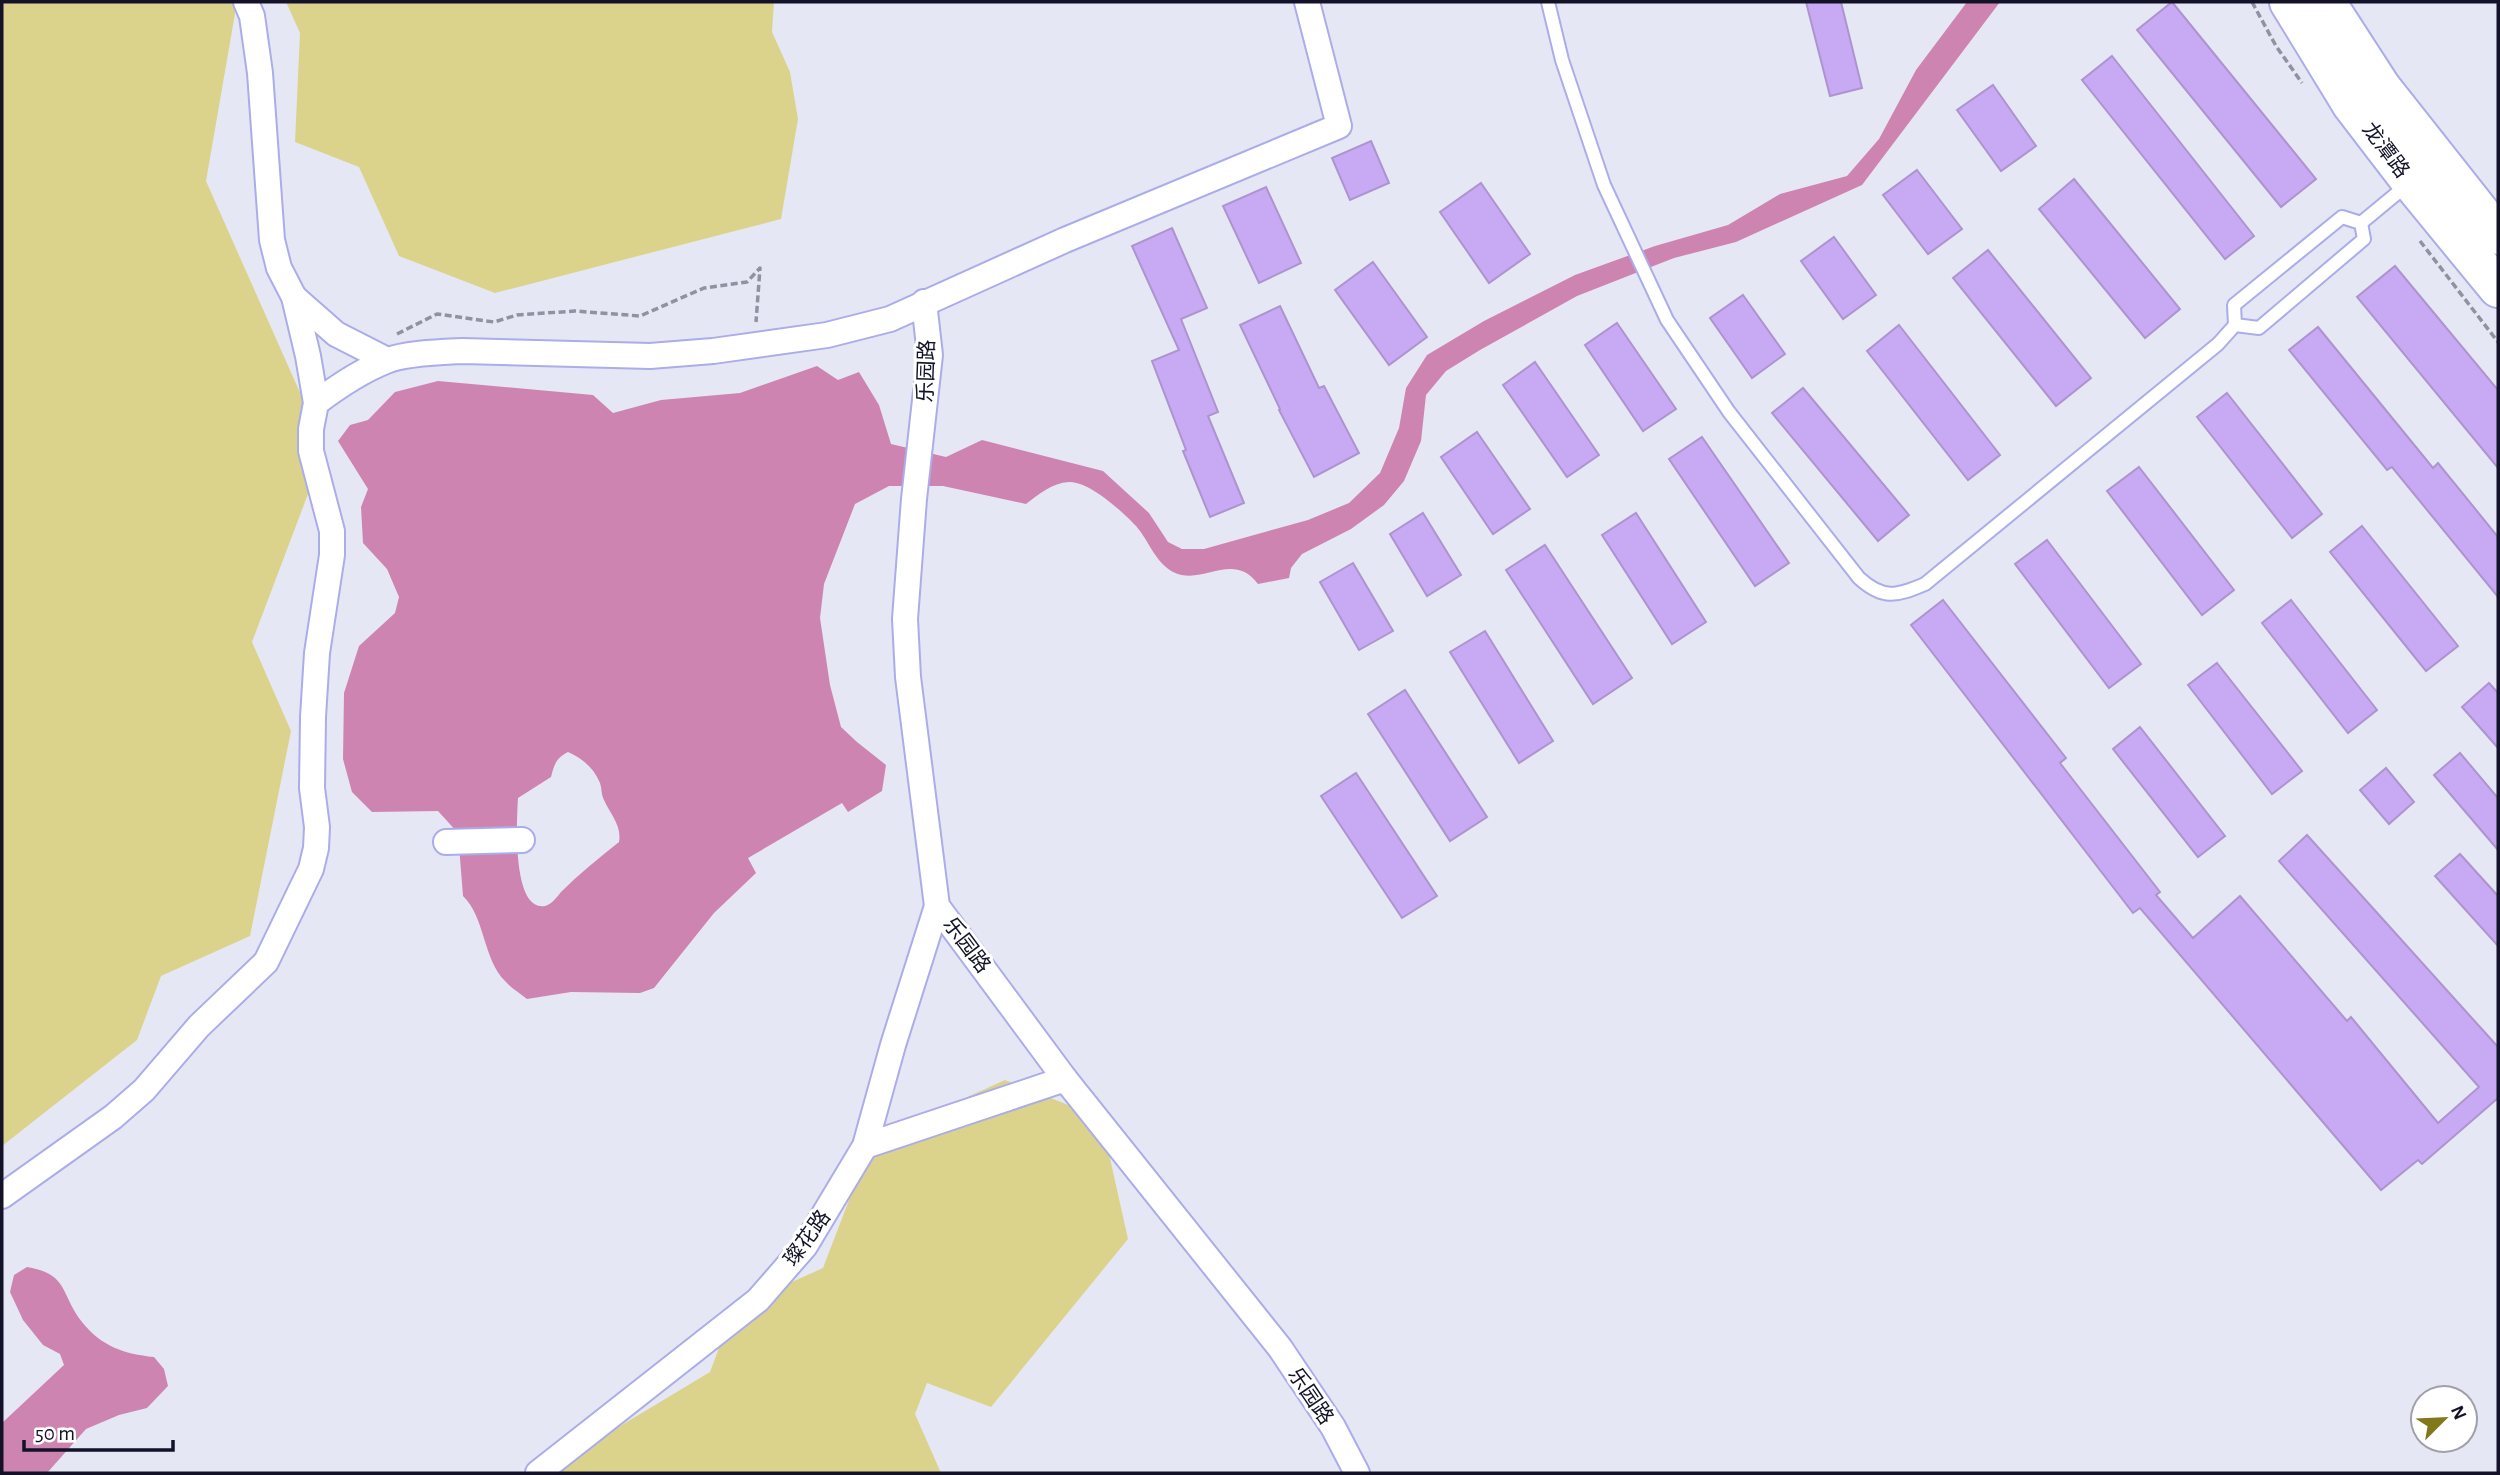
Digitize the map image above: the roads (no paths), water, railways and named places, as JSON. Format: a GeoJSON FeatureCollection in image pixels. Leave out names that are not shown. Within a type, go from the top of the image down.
{"type":"FeatureCollection","features":[{"type":"Feature","properties":{"kind":"main road","name":"龙潭路"},"geometry":{"type":"LineString","coordinates":[[2289,2],[2352,105],[2399,192],[2498,288]]}},
{"type":"Feature","properties":{"kind":"main road","name":"龙潭路"},"geometry":{"type":"LineString","coordinates":[[2326,2],[2381,87],[2498,235]]}},
{"type":"Feature","properties":{"kind":"street"},"geometry":{"type":"LineString","coordinates":[[2,1196],[113,1116],[144,1090],[199,1026],[249,980],[266,962],[279,940],[312,869],[317,838],[312,788],[317,653],[332,555],[332,531],[311,451],[311,429],[316,403],[294,297],[279,268],[272,240],[260,73],[252,16],[246,2]]}},
{"type":"Feature","properties":{"kind":"street"},"geometry":{"type":"LineString","coordinates":[[316,403],[334,389],[387,360],[462,351],[650,356],[713,351],[827,335],[890,319],[1065,240],[1339,126],[1307,2]]}},
{"type":"Feature","properties":{"kind":"street"},"geometry":{"type":"LineString","coordinates":[[294,297],[336,334],[387,360]]}},
{"type":"Feature","properties":{"kind":"street","name":"乐园路"},"geometry":{"type":"LineString","coordinates":[[924,302],[930,355],[914,499],[905,619],[908,677],[937,906],[1065,1079],[1280,1348],[1333,1427],[1357,1473]]}},
{"type":"Feature","properties":{"kind":"street"},"geometry":{"type":"LineString","coordinates":[[446,842],[522,840]]}},
{"type":"Feature","properties":{"kind":"street","name":"璨花路"},"geometry":{"type":"LineString","coordinates":[[538,1473],[758,1300],[805,1246],[865,1146],[893,1045],[937,906]]}},
{"type":"Feature","properties":{"kind":"street"},"geometry":{"type":"LineString","coordinates":[[865,1146],[1065,1079]]}},
{"type":"Feature","properties":{"kind":"lane"},"geometry":{"type":"LineString","coordinates":[[1548,2],[1562,60],[1604,185],[1667,320],[1729,412],[1858,578],[1868,587],[1888,596],[1904,594],[1926,584],[2218,344],[2235,325],[2234,305],[2342,217],[2361,223]]}},
{"type":"Feature","properties":{"kind":"lane"},"geometry":{"type":"LineString","coordinates":[[2361,223],[2399,192]]}},
{"type":"Feature","properties":{"kind":"lane"},"geometry":{"type":"LineString","coordinates":[[2235,325],[2259,328],[2364,239],[2361,223]]}}]}
